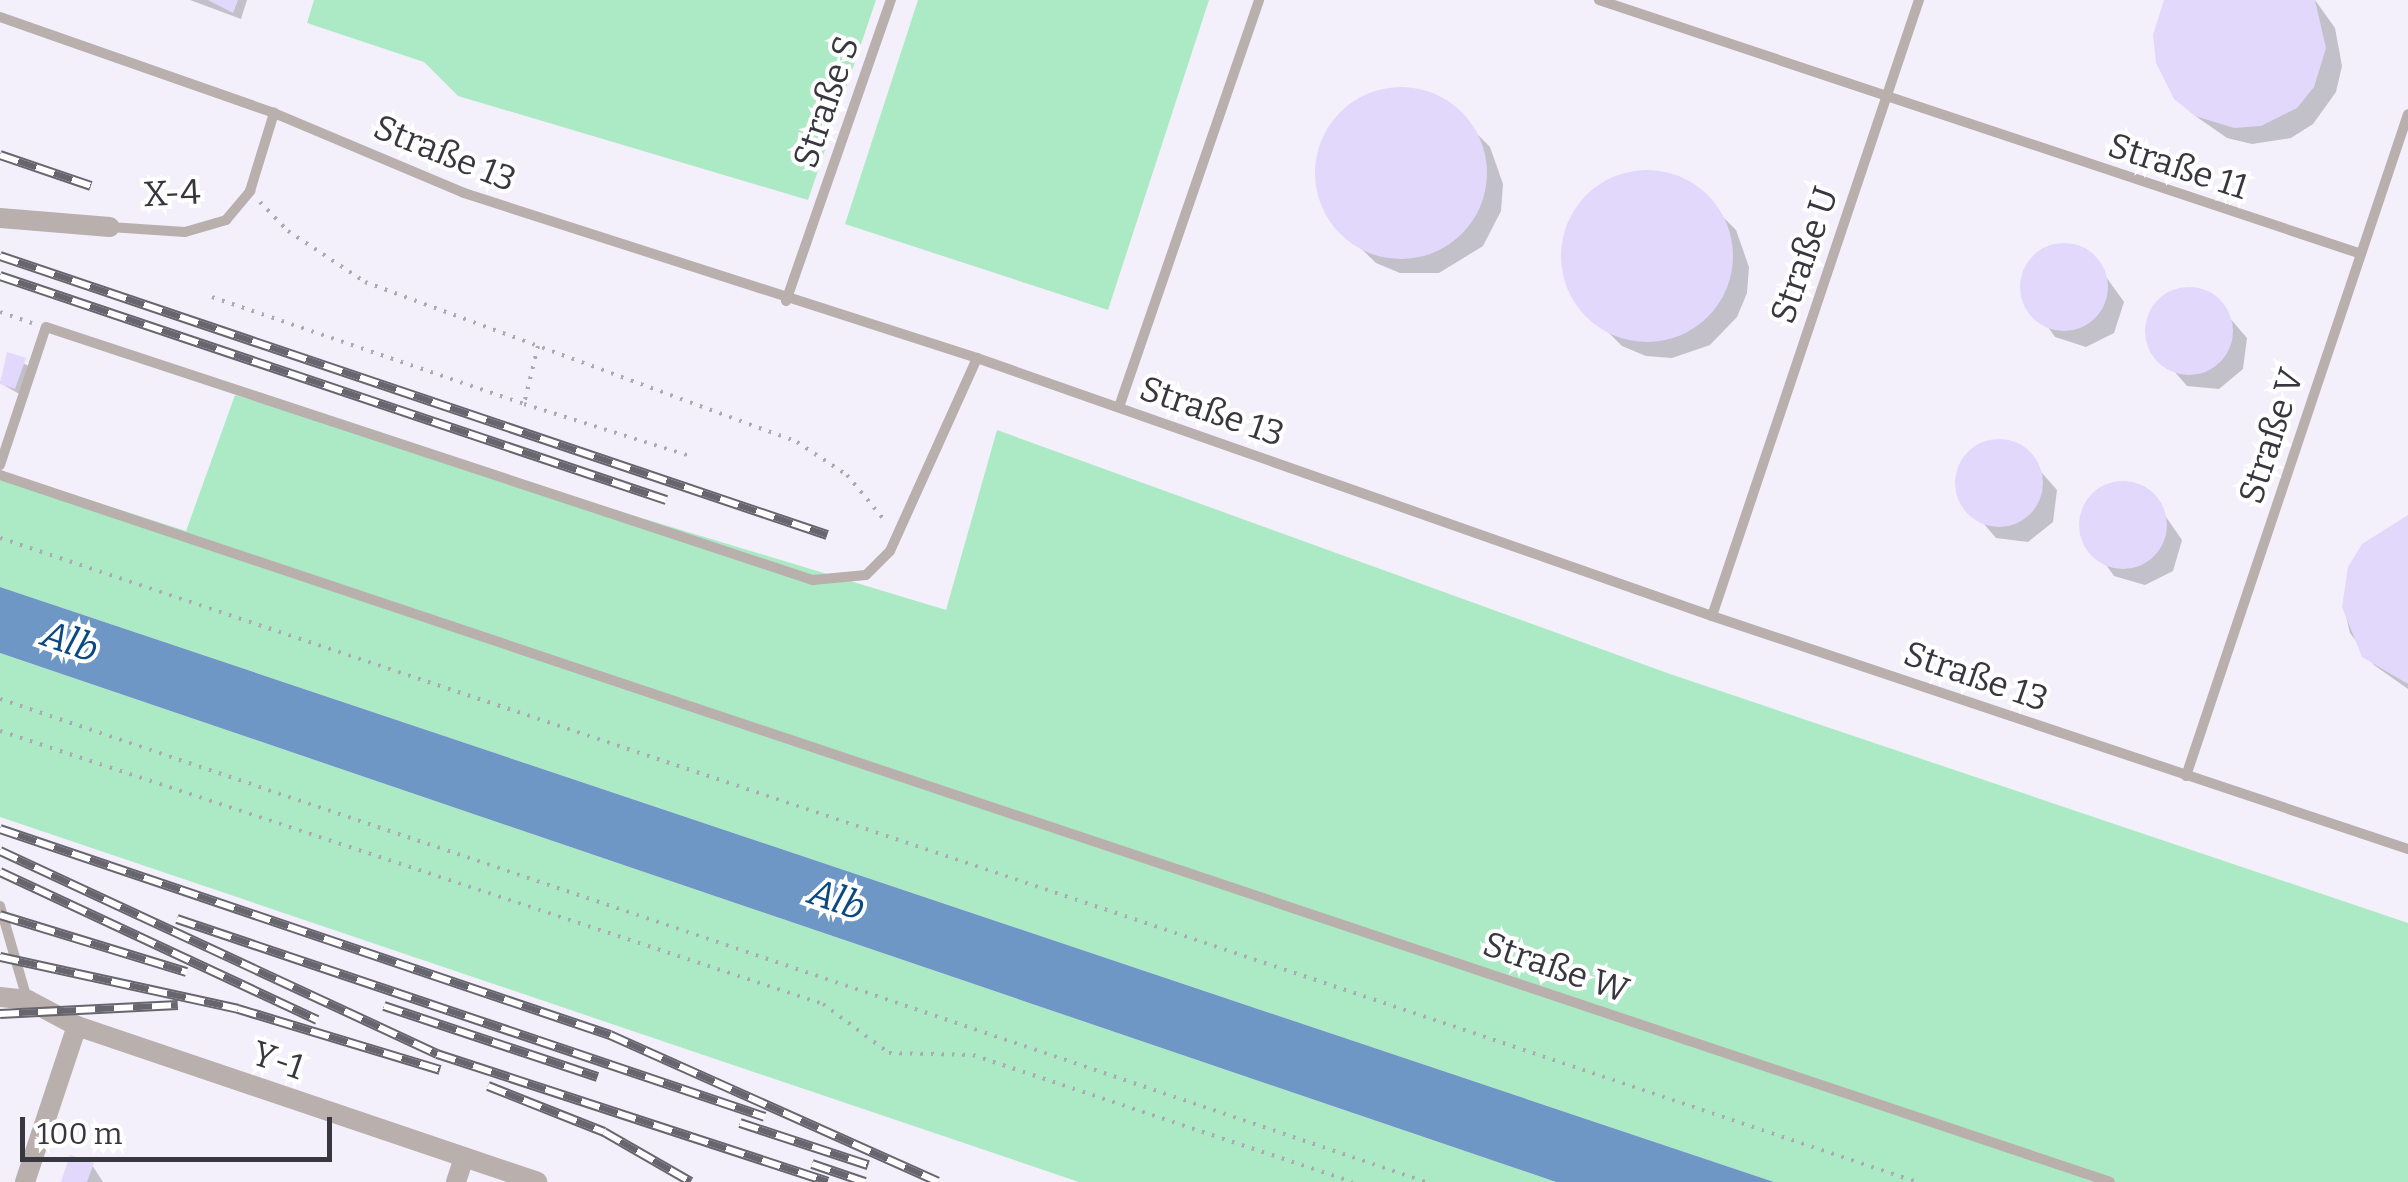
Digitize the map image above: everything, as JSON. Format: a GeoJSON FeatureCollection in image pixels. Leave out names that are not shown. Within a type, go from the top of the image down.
{"type":"FeatureCollection","features":[{"type":"Feature","properties":{"kind":"street","name":"X-4"},"geometry":{"type":"LineString","coordinates":[[0,218],[110,226]]}},
{"type":"Feature","properties":{"kind":"street","name":"Y-1"},"geometry":{"type":"LineString","coordinates":[[0,997],[28,1000],[76,1026],[536,1182]]}},
{"type":"Feature","properties":{"kind":"street"},"geometry":{"type":"LineString","coordinates":[[25,1182],[76,1026]]}},
{"type":"Feature","properties":{"kind":"street"},"geometry":{"type":"LineString","coordinates":[[456,1182],[464,1158]]}},
{"type":"Feature","properties":{"kind":"lane","name":"Straße S"},"geometry":{"type":"LineString","coordinates":[[786,301],[891,0]]}},
{"type":"Feature","properties":{"kind":"lane"},"geometry":{"type":"LineString","coordinates":[[1118,407],[1260,0]]}},
{"type":"Feature","properties":{"kind":"lane"},"geometry":{"type":"LineString","coordinates":[[1598,0],[1885,99]]}},
{"type":"Feature","properties":{"kind":"lane","name":"Straße U"},"geometry":{"type":"LineString","coordinates":[[1712,616],[1919,0]]}},
{"type":"Feature","properties":{"kind":"lane","name":"Straße 13"},"geometry":{"type":"LineString","coordinates":[[0,18],[274,112],[464,194],[786,301],[977,358],[1712,616],[2408,849]]}},
{"type":"Feature","properties":{"kind":"lane","name":"Straße 11"},"geometry":{"type":"LineString","coordinates":[[1885,99],[2361,254]]}},
{"type":"Feature","properties":{"kind":"lane","name":"X-4"},"geometry":{"type":"LineString","coordinates":[[110,226],[198,231],[232,215],[250,191],[274,112]]}},
{"type":"Feature","properties":{"kind":"lane","name":"Straße V"},"geometry":{"type":"LineString","coordinates":[[2186,776],[2408,114]]}},
{"type":"Feature","properties":{"kind":"lane"},"geometry":{"type":"LineString","coordinates":[[0,466],[46,328],[813,580],[866,575],[890,550],[977,358]]}},
{"type":"Feature","properties":{"kind":"lane","name":"Straße W"},"geometry":{"type":"LineString","coordinates":[[0,475],[2110,1182]]}},
{"type":"Feature","properties":{"kind":"lane"},"geometry":{"type":"LineString","coordinates":[[0,906],[28,1000]]}},
{"type":"Feature","properties":{"kind":"path"},"geometry":{"type":"LineString","coordinates":[[250,191],[288,231],[365,282],[797,442],[846,475],[886,516],[890,550]]}},
{"type":"Feature","properties":{"kind":"path"},"geometry":{"type":"LineString","coordinates":[[212,297],[686,455]]}},
{"type":"Feature","properties":{"kind":"path"},"geometry":{"type":"LineString","coordinates":[[0,312],[46,328]]}},
{"type":"Feature","properties":{"kind":"path"},"geometry":{"type":"LineString","coordinates":[[524,404],[538,346]]}},
{"type":"Feature","properties":{"kind":"path"},"geometry":{"type":"LineString","coordinates":[[0,538],[1917,1182]]}},
{"type":"Feature","properties":{"kind":"path"},"geometry":{"type":"LineString","coordinates":[[0,699],[1426,1182]]}},
{"type":"Feature","properties":{"kind":"path"},"geometry":{"type":"LineString","coordinates":[[0,731],[823,1004],[888,1053],[973,1055],[1352,1182]]}},
{"type":"Feature","properties":{"kind":"green space"},"geometry":{"type":"Polygon","coordinates":[[[314,0],[876,0],[808,200],[458,96],[424,62],[307,23],[314,0]]]}},
{"type":"Feature","properties":{"kind":"green space"},"geometry":{"type":"Polygon","coordinates":[[[918,0],[1209,0],[1108,310],[845,224],[918,0]]]}},
{"type":"Feature","properties":{"kind":"green space"},"geometry":{"type":"Polygon","coordinates":[[[235,395],[946,610],[997,430],[1670,674],[2408,923],[2408,1182],[1774,1182],[0,587],[0,471],[186,531],[235,395]]]}},
{"type":"Feature","properties":{"kind":"green space"},"geometry":{"type":"Polygon","coordinates":[[[0,653],[1556,1182],[1079,1182],[0,817],[0,653]]]}},
{"type":"Feature","properties":{"kind":"water","name":"Alb"},"geometry":{"type":"Polygon","coordinates":[[[0,587],[1774,1182],[1556,1182],[0,653],[0,587]]]}},
{"type":"Feature","properties":{"kind":"building"},"geometry":{"type":"Polygon","coordinates":[[[208,0],[238,0],[233,13],[208,0]]]}},
{"type":"Feature","properties":{"kind":"building"},"geometry":{"type":"Polygon","coordinates":[[[2164,0],[2315,0],[2326,48],[2314,87],[2297,108],[2261,126],[2234,128],[2195,116],[2174,99],[2156,63],[2153,35],[2164,0]]]}},
{"type":"Feature","properties":{"kind":"building"},"geometry":{"type":"Polygon","coordinates":[[[1401,87],[1434,93],[1462,112],[1481,140],[1487,173],[1481,206],[1462,234],[1434,253],[1401,259],[1368,253],[1340,234],[1321,206],[1315,173],[1321,140],[1340,112],[1368,93],[1401,87]]]}},
{"type":"Feature","properties":{"kind":"building"},"geometry":{"type":"Polygon","coordinates":[[[1647,170],[1680,176],[1708,195],[1727,223],[1733,256],[1727,289],[1708,317],[1680,336],[1647,342],[1614,336],[1586,317],[1567,289],[1561,256],[1567,223],[1586,195],[1614,176],[1647,170]]]}},
{"type":"Feature","properties":{"kind":"building"},"geometry":{"type":"Polygon","coordinates":[[[2064,243],[2089,250],[2101,262],[2108,287],[2101,312],[2089,324],[2064,331],[2039,324],[2027,312],[2020,287],[2027,262],[2039,250],[2064,243]]]}},
{"type":"Feature","properties":{"kind":"building"},"geometry":{"type":"Polygon","coordinates":[[[2189,287],[2214,294],[2226,306],[2233,331],[2226,356],[2214,368],[2189,375],[2164,368],[2152,356],[2145,331],[2152,306],[2164,294],[2189,287]]]}},
{"type":"Feature","properties":{"kind":"building"},"geometry":{"type":"Polygon","coordinates":[[[7,352],[26,358],[15,389],[0,384],[7,352]]]}},
{"type":"Feature","properties":{"kind":"building"},"geometry":{"type":"Polygon","coordinates":[[[1999,439],[2024,446],[2036,458],[2043,483],[2036,508],[2024,520],[1999,527],[1974,520],[1962,508],[1955,483],[1962,458],[1974,446],[1999,439]]]}},
{"type":"Feature","properties":{"kind":"building"},"geometry":{"type":"Polygon","coordinates":[[[2123,481],[2148,488],[2160,500],[2167,525],[2160,550],[2148,562],[2123,569],[2098,562],[2086,550],[2079,525],[2086,500],[2098,488],[2123,481]]]}},
{"type":"Feature","properties":{"kind":"building"},"geometry":{"type":"Polygon","coordinates":[[[2408,515],[2408,684],[2362,657],[2342,607],[2348,567],[2362,544],[2408,515]]]}},
{"type":"Feature","properties":{"kind":"building"},"geometry":{"type":"Polygon","coordinates":[[[70,1155],[94,1163],[87,1182],[61,1182],[70,1155]]]}},
{"type":"Feature","properties":{"kind":"railway"},"geometry":{"type":"LineString","coordinates":[[0,155],[91,186]]}},
{"type":"Feature","properties":{"kind":"railway"},"geometry":{"type":"LineString","coordinates":[[0,256],[827,535]]}},
{"type":"Feature","properties":{"kind":"railway"},"geometry":{"type":"LineString","coordinates":[[0,276],[666,500]]}},
{"type":"Feature","properties":{"kind":"railway"},"geometry":{"type":"LineString","coordinates":[[0,829],[610,1035],[938,1182]]}},
{"type":"Feature","properties":{"kind":"railway"},"geometry":{"type":"LineString","coordinates":[[0,851],[437,1054],[828,1182]]}},
{"type":"Feature","properties":{"kind":"railway"},"geometry":{"type":"LineString","coordinates":[[0,872],[317,1020]]}},
{"type":"Feature","properties":{"kind":"railway"},"geometry":{"type":"LineString","coordinates":[[0,915],[187,972]]}},
{"type":"Feature","properties":{"kind":"railway"},"geometry":{"type":"LineString","coordinates":[[177,919],[765,1117]]}},
{"type":"Feature","properties":{"kind":"railway"},"geometry":{"type":"LineString","coordinates":[[0,957],[238,1009],[440,1070]]}},
{"type":"Feature","properties":{"kind":"railway"},"geometry":{"type":"LineString","coordinates":[[0,1014],[178,1005]]}},
{"type":"Feature","properties":{"kind":"railway"},"geometry":{"type":"LineString","coordinates":[[384,1006],[597,1077]]}},
{"type":"Feature","properties":{"kind":"railway"},"geometry":{"type":"LineString","coordinates":[[488,1086],[604,1132],[691,1182]]}},
{"type":"Feature","properties":{"kind":"railway"},"geometry":{"type":"LineString","coordinates":[[740,1123],[868,1165]]}},
{"type":"Feature","properties":{"kind":"railway"},"geometry":{"type":"LineString","coordinates":[[812,1164],[865,1182]]}}]}
